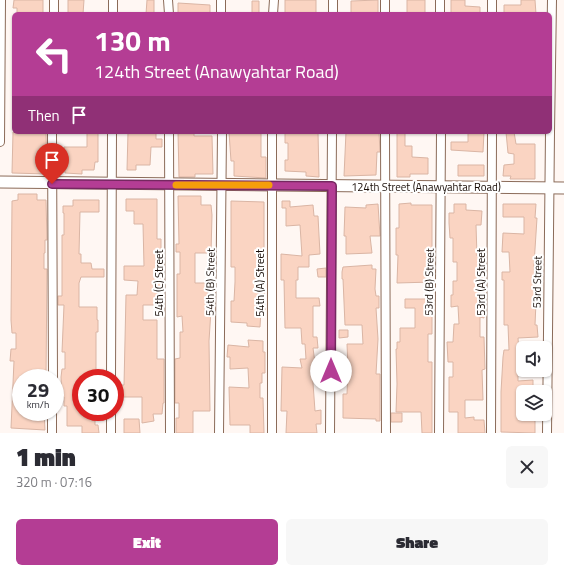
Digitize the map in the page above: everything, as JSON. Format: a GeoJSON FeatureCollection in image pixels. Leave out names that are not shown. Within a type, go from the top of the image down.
{"type":"FeatureCollection","features":[{"type":"Feature","properties":{"kind":"street"},"geometry":{"type":"LineString","coordinates":[[0,142],[1,0]]}},
{"type":"Feature","properties":{"kind":"street"},"geometry":{"type":"LineString","coordinates":[[54,0],[54,12]]}},
{"type":"Feature","properties":{"kind":"street"},"geometry":{"type":"LineString","coordinates":[[113,0],[113,12]]}},
{"type":"Feature","properties":{"kind":"street"},"geometry":{"type":"LineString","coordinates":[[168,0],[168,12]]}},
{"type":"Feature","properties":{"kind":"street"},"geometry":{"type":"LineString","coordinates":[[221,0],[221,12]]}},
{"type":"Feature","properties":{"kind":"street"},"geometry":{"type":"LineString","coordinates":[[273,12],[274,0]]}},
{"type":"Feature","properties":{"kind":"street"},"geometry":{"type":"LineString","coordinates":[[333,0],[333,12]]}},
{"type":"Feature","properties":{"kind":"street"},"geometry":{"type":"LineString","coordinates":[[385,0],[385,12]]}},
{"type":"Feature","properties":{"kind":"street"},"geometry":{"type":"LineString","coordinates":[[440,0],[440,12]]}},
{"type":"Feature","properties":{"kind":"street"},"geometry":{"type":"LineString","coordinates":[[492,0],[492,12]]}},
{"type":"Feature","properties":{"kind":"street","name":"53rd Street"},"geometry":{"type":"LineString","coordinates":[[552,0],[552,12]]}},
{"type":"Feature","properties":{"kind":"street"},"geometry":{"type":"LineString","coordinates":[[52,134],[53,369]]}},
{"type":"Feature","properties":{"kind":"street"},"geometry":{"type":"LineString","coordinates":[[112,134],[112,369]]}},
{"type":"Feature","properties":{"kind":"street","name":"54th (C) Street"},"geometry":{"type":"LineString","coordinates":[[169,134],[170,433]]}},
{"type":"Feature","properties":{"kind":"street","name":"54th (B) Street"},"geometry":{"type":"LineString","coordinates":[[219,433],[222,134]]}},
{"type":"Feature","properties":{"kind":"street","name":"54th (A) Street"},"geometry":{"type":"LineString","coordinates":[[272,134],[272,433]]}},
{"type":"Feature","properties":{"kind":"street"},"geometry":{"type":"LineString","coordinates":[[330,433],[332,134]]}},
{"type":"Feature","properties":{"kind":"street"},"geometry":{"type":"LineString","coordinates":[[385,134],[386,433]]}},
{"type":"Feature","properties":{"kind":"street","name":"53rd (B) Street"},"geometry":{"type":"LineString","coordinates":[[439,433],[441,134]]}},
{"type":"Feature","properties":{"kind":"street","name":"53rd (A) Street"},"geometry":{"type":"LineString","coordinates":[[491,433],[492,134]]}},
{"type":"Feature","properties":{"kind":"street","name":"53rd Street"},"geometry":{"type":"LineString","coordinates":[[547,433],[550,134]]}},
{"type":"Feature","properties":{"kind":"street","name":"124th Street (Anawyahtar Road)"},"geometry":{"type":"LineString","coordinates":[[0,182],[52,184],[564,188]]}},
{"type":"Feature","properties":{"kind":"street"},"geometry":{"type":"LineString","coordinates":[[52,421],[52,433]]}},
{"type":"Feature","properties":{"kind":"street"},"geometry":{"type":"LineString","coordinates":[[112,421],[112,433]]}},
{"type":"Feature","properties":{"kind":"building"},"geometry":{"type":"Polygon","coordinates":[[[14,0],[43,0],[43,12],[17,12],[17,8],[13,8],[14,0]]]}},
{"type":"Feature","properties":{"kind":"building"},"geometry":{"type":"Polygon","coordinates":[[[68,0],[84,0],[83,12],[68,12],[68,0]]]}},
{"type":"Feature","properties":{"kind":"building"},"geometry":{"type":"Polygon","coordinates":[[[147,0],[154,0],[154,12],[146,12],[147,0]]]}},
{"type":"Feature","properties":{"kind":"building"},"geometry":{"type":"Polygon","coordinates":[[[285,0],[316,0],[316,12],[285,12],[285,0]]]}},
{"type":"Feature","properties":{"kind":"building"},"geometry":{"type":"Polygon","coordinates":[[[378,0],[378,12],[351,12],[351,1],[378,0]]]}},
{"type":"Feature","properties":{"kind":"building"},"geometry":{"type":"Polygon","coordinates":[[[407,0],[425,0],[425,12],[407,12],[407,0]]]}},
{"type":"Feature","properties":{"kind":"building"},"geometry":{"type":"Polygon","coordinates":[[[451,0],[465,0],[465,6],[480,7],[480,12],[451,12],[451,0]]]}},
{"type":"Feature","properties":{"kind":"building"},"geometry":{"type":"Polygon","coordinates":[[[521,0],[535,0],[536,12],[504,12],[504,5],[521,5],[521,0]]]}},
{"type":"Feature","properties":{"kind":"building"},"geometry":{"type":"Polygon","coordinates":[[[252,1],[259,1],[259,12],[252,12],[252,1]]]}},
{"type":"Feature","properties":{"kind":"building"},"geometry":{"type":"Polygon","coordinates":[[[178,3],[210,5],[210,12],[178,12],[178,3]]]}},
{"type":"Feature","properties":{"kind":"building"},"geometry":{"type":"Polygon","coordinates":[[[13,134],[46,134],[47,174],[12,173],[13,134]]]}},
{"type":"Feature","properties":{"kind":"building"},"geometry":{"type":"Polygon","coordinates":[[[87,134],[98,134],[98,162],[95,162],[94,170],[82,170],[82,174],[65,173],[64,147],[87,147],[87,134]]]}},
{"type":"Feature","properties":{"kind":"building"},"geometry":{"type":"Polygon","coordinates":[[[128,134],[156,134],[156,139],[162,139],[162,147],[151,147],[150,165],[136,165],[136,170],[127,170],[128,134]]]}},
{"type":"Feature","properties":{"kind":"building"},"geometry":{"type":"Polygon","coordinates":[[[178,134],[212,136],[213,174],[195,174],[195,177],[179,177],[178,134]]]}},
{"type":"Feature","properties":{"kind":"building"},"geometry":{"type":"Polygon","coordinates":[[[229,134],[261,134],[261,157],[266,157],[266,178],[234,176],[234,161],[231,161],[229,134]]]}},
{"type":"Feature","properties":{"kind":"building"},"geometry":{"type":"Polygon","coordinates":[[[285,134],[318,134],[319,177],[306,176],[306,172],[285,171],[285,160],[288,160],[288,143],[285,143],[285,134]]]}},
{"type":"Feature","properties":{"kind":"building"},"geometry":{"type":"Polygon","coordinates":[[[346,134],[379,134],[380,152],[377,152],[376,175],[344,176],[346,134]]]}},
{"type":"Feature","properties":{"kind":"building"},"geometry":{"type":"Polygon","coordinates":[[[397,134],[405,134],[405,146],[412,146],[412,157],[428,158],[428,174],[410,174],[410,177],[397,177],[397,134]]]}},
{"type":"Feature","properties":{"kind":"building"},"geometry":{"type":"Polygon","coordinates":[[[468,134],[484,134],[483,152],[451,150],[451,142],[468,142],[468,134]]]}},
{"type":"Feature","properties":{"kind":"building"},"geometry":{"type":"Polygon","coordinates":[[[506,134],[514,134],[516,144],[535,144],[535,179],[510,179],[511,176],[503,176],[504,165],[514,164],[514,154],[508,153],[506,134]]]}},
{"type":"Feature","properties":{"kind":"building"},"geometry":{"type":"Polygon","coordinates":[[[458,165],[484,165],[484,176],[458,176],[458,165]]]}},
{"type":"Feature","properties":{"kind":"building"},"geometry":{"type":"Polygon","coordinates":[[[18,194],[37,194],[37,200],[46,200],[47,240],[45,240],[44,269],[47,269],[46,369],[14,369],[14,361],[10,361],[11,349],[16,349],[16,333],[12,333],[11,320],[12,201],[18,200],[18,194]]]}},
{"type":"Feature","properties":{"kind":"building"},"geometry":{"type":"Polygon","coordinates":[[[178,196],[201,196],[201,205],[211,205],[212,215],[211,253],[195,253],[195,283],[208,283],[208,294],[212,294],[209,341],[210,411],[193,411],[193,433],[176,433],[176,418],[179,418],[179,403],[175,403],[175,359],[180,358],[180,332],[183,332],[182,316],[177,317],[177,274],[180,274],[180,252],[176,252],[176,244],[179,244],[178,196]]]}},
{"type":"Feature","properties":{"kind":"building"},"geometry":{"type":"Polygon","coordinates":[[[126,199],[157,199],[157,239],[161,239],[161,305],[143,305],[143,320],[157,320],[157,359],[164,359],[164,403],[162,414],[153,414],[154,421],[142,423],[142,397],[124,397],[126,295],[137,295],[138,281],[124,280],[124,266],[144,266],[143,224],[134,224],[134,211],[126,211],[126,199]]]}},
{"type":"Feature","properties":{"kind":"building"},"geometry":{"type":"Polygon","coordinates":[[[73,200],[99,200],[99,212],[80,212],[79,254],[81,254],[81,263],[91,263],[92,269],[104,269],[104,277],[81,277],[79,283],[79,307],[97,307],[98,332],[96,332],[96,369],[72,369],[72,421],[95,421],[95,425],[98,425],[99,433],[82,433],[82,426],[67,426],[67,406],[64,406],[65,352],[62,352],[64,305],[58,305],[58,296],[62,296],[62,235],[64,235],[63,206],[73,206],[73,200]]]}},
{"type":"Feature","properties":{"kind":"building"},"geometry":{"type":"Polygon","coordinates":[[[231,201],[264,202],[264,261],[260,262],[260,266],[257,266],[260,287],[264,287],[265,310],[261,310],[260,327],[247,326],[247,323],[231,322],[231,301],[234,301],[235,267],[231,267],[231,201]]]}},
{"type":"Feature","properties":{"kind":"building"},"geometry":{"type":"Polygon","coordinates":[[[282,201],[290,201],[290,207],[313,205],[314,216],[318,216],[320,254],[309,255],[309,267],[298,267],[298,280],[296,280],[296,298],[319,298],[320,306],[313,306],[313,337],[317,337],[318,348],[313,348],[316,371],[314,371],[313,383],[315,411],[321,410],[321,424],[316,424],[317,433],[286,433],[287,411],[281,411],[282,367],[302,368],[300,359],[306,359],[305,344],[302,344],[301,328],[285,328],[284,280],[281,280],[281,254],[302,256],[300,225],[286,226],[286,208],[282,208],[282,201]]]}},
{"type":"Feature","properties":{"kind":"building"},"geometry":{"type":"Polygon","coordinates":[[[411,203],[411,205],[432,205],[432,282],[397,283],[398,255],[396,255],[396,228],[399,228],[399,204],[411,203]]]}},
{"type":"Feature","properties":{"kind":"building"},"geometry":{"type":"Polygon","coordinates":[[[378,204],[380,236],[370,236],[372,253],[346,254],[346,236],[344,236],[345,207],[366,208],[366,205],[378,204]]]}},
{"type":"Feature","properties":{"kind":"building"},"geometry":{"type":"Polygon","coordinates":[[[454,204],[466,204],[466,210],[482,211],[481,225],[476,225],[477,256],[482,256],[482,270],[484,270],[484,318],[480,317],[480,337],[484,337],[485,369],[482,370],[483,400],[465,400],[465,418],[474,417],[474,420],[484,420],[485,433],[458,433],[458,412],[449,412],[449,377],[453,377],[453,362],[448,362],[447,342],[453,342],[454,324],[459,324],[458,306],[451,307],[453,281],[457,281],[457,262],[453,262],[453,238],[450,238],[449,223],[449,213],[454,213],[454,204]]]}},
{"type":"Feature","properties":{"kind":"building"},"geometry":{"type":"Polygon","coordinates":[[[503,204],[536,204],[535,218],[537,218],[534,265],[536,302],[535,325],[537,325],[538,337],[518,338],[518,341],[516,341],[516,377],[518,377],[518,381],[533,380],[533,385],[516,385],[516,421],[535,421],[535,433],[501,432],[503,357],[504,350],[509,350],[508,325],[504,325],[504,280],[502,280],[502,272],[510,272],[509,252],[502,252],[503,233],[524,234],[524,217],[503,217],[503,204]]]}},
{"type":"Feature","properties":{"kind":"building"},"geometry":{"type":"Polygon","coordinates":[[[372,265],[372,269],[376,269],[375,289],[376,296],[379,296],[379,308],[376,308],[378,339],[376,374],[380,374],[380,421],[376,421],[376,419],[343,418],[343,394],[347,394],[347,344],[363,344],[362,325],[345,325],[342,272],[343,267],[372,265]]]}},
{"type":"Feature","properties":{"kind":"building"},"geometry":{"type":"Polygon","coordinates":[[[326,268],[326,277],[318,277],[317,269],[326,268]]]}},
{"type":"Feature","properties":{"kind":"building"},"geometry":{"type":"Polygon","coordinates":[[[405,299],[432,299],[432,334],[428,334],[428,362],[432,362],[432,433],[422,433],[421,412],[396,412],[396,349],[397,342],[400,342],[400,328],[415,328],[415,308],[405,308],[405,299]]]}},
{"type":"Feature","properties":{"kind":"building"},"geometry":{"type":"Polygon","coordinates":[[[339,330],[348,330],[348,337],[339,338],[339,330]]]}},
{"type":"Feature","properties":{"kind":"building"},"geometry":{"type":"Polygon","coordinates":[[[248,340],[263,341],[263,352],[265,352],[265,373],[262,373],[262,383],[260,383],[260,398],[263,398],[264,433],[250,433],[250,425],[230,425],[229,387],[249,388],[248,368],[230,369],[230,357],[227,357],[228,345],[249,347],[248,340]]]}},
{"type":"Feature","properties":{"kind":"building"},"geometry":{"type":"Polygon","coordinates":[[[12,406],[12,421],[44,421],[45,430],[11,428],[12,406]]]}},
{"type":"Feature","properties":{"kind":"building"},"geometry":{"type":"Polygon","coordinates":[[[391,413],[402,413],[402,422],[391,422],[391,413]]]}},
{"type":"Feature","properties":{"kind":"building"},"geometry":{"type":"Polygon","coordinates":[[[124,419],[139,419],[140,433],[124,433],[124,419]]]}},
{"type":"Feature","properties":{"kind":"slow traffic"},"geometry":{"type":"LineString","coordinates":[[176,185],[269,185]]}},
{"type":"Feature","properties":{"kind":"route"},"geometry":{"type":"LineString","coordinates":[[52,184],[332,186],[331,371]]}}]}
